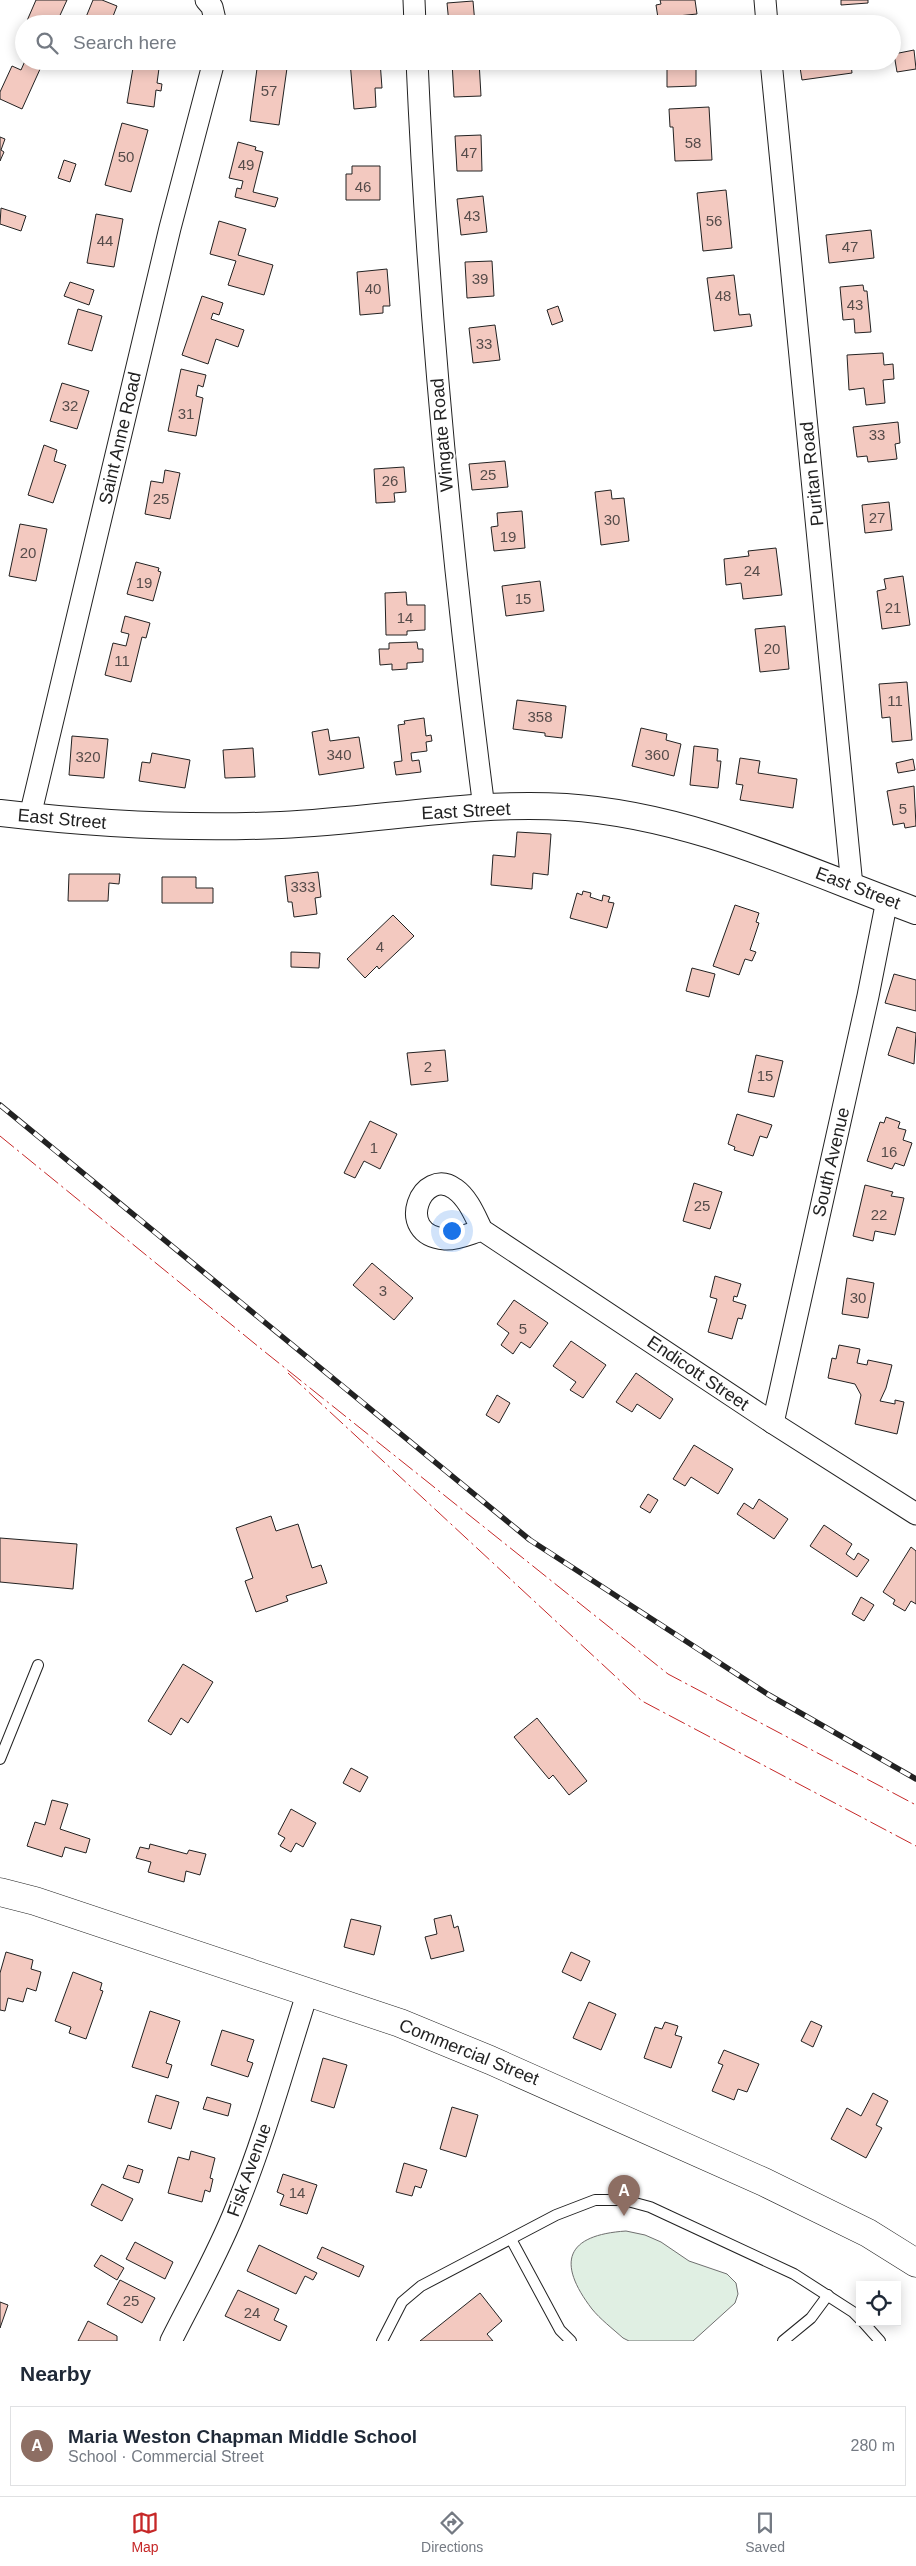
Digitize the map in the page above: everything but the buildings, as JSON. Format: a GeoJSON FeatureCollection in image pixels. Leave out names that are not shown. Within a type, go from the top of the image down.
{"type":"FeatureCollection","features":[{"type":"Feature","properties":{"kind":"main road","name":"Commercial Street"},"geometry":{"type":"LineString","coordinates":[[0,1892],[35,1901],[400,2023],[533,2077],[868,2233],[916,2263]]}},
{"type":"Feature","properties":{"kind":"street"},"geometry":{"type":"LineString","coordinates":[[206,0],[212,7],[214,15]]}},
{"type":"Feature","properties":{"kind":"street"},"geometry":{"type":"LineString","coordinates":[[414,0],[415,15]]}},
{"type":"Feature","properties":{"kind":"street"},"geometry":{"type":"LineString","coordinates":[[764,0],[766,15]]}},
{"type":"Feature","properties":{"kind":"street","name":"Saint Anne Road"},"geometry":{"type":"LineString","coordinates":[[30,816],[170,228],[212,70]]}},
{"type":"Feature","properties":{"kind":"street","name":"Wingate Road"},"geometry":{"type":"LineString","coordinates":[[418,70],[437,385],[462,635],[484,808]]}},
{"type":"Feature","properties":{"kind":"street","name":"Puritan Road"},"geometry":{"type":"LineString","coordinates":[[772,70],[852,886]]}},
{"type":"Feature","properties":{"kind":"street","name":"East Street"},"geometry":{"type":"LineString","coordinates":[[0,813],[118,824],[281,825],[484,808],[566,807],[632,815],[692,830],[759,850],[916,911]]}},
{"type":"Feature","properties":{"kind":"street","name":"South Avenue"},"geometry":{"type":"LineString","coordinates":[[772,1423],[868,996],[887,900]]}},
{"type":"Feature","properties":{"kind":"street","name":"Endicott Street"},"geometry":{"type":"LineString","coordinates":[[482,1230],[772,1423],[916,1514]]}},
{"type":"Feature","properties":{"kind":"street","name":"Fisk Avenue"},"geometry":{"type":"LineString","coordinates":[[171,2341],[218,2249],[236,2209],[308,1991]]}},
{"type":"Feature","properties":{"kind":"lane"},"geometry":{"type":"LineString","coordinates":[[0,1759],[38,1665]]}},
{"type":"Feature","properties":{"kind":"lane"},"geometry":{"type":"LineString","coordinates":[[382,2341],[402,2302],[421,2286],[556,2215],[595,2200],[624,2200],[650,2206],[794,2274],[828,2295],[856,2316]]}},
{"type":"Feature","properties":{"kind":"lane"},"geometry":{"type":"LineString","coordinates":[[511,2239],[560,2330],[571,2341]]}},
{"type":"Feature","properties":{"kind":"lane"},"geometry":{"type":"LineString","coordinates":[[783,2341],[811,2318],[828,2295]]}},
{"type":"Feature","properties":{"kind":"lane"},"geometry":{"type":"LineString","coordinates":[[867,2326],[880,2341]]}},
{"type":"Feature","properties":{"kind":"green space"},"geometry":{"type":"Polygon","coordinates":[[[626,2231],[645,2235],[661,2242],[689,2261],[727,2274],[736,2283],[738,2294],[735,2303],[693,2341],[629,2341],[623,2338],[592,2309],[574,2278],[571,2265],[573,2254],[579,2245],[590,2238],[626,2231]]]}},
{"type":"Feature","properties":{"kind":"railway"},"geometry":{"type":"LineString","coordinates":[[0,1105],[530,1540],[769,1695],[916,1779]]}},
{"type":"Feature","properties":{"kind":"power"},"geometry":{"type":"LineString","coordinates":[[0,1136],[265,1352],[668,1674],[916,1805]]}},
{"type":"Feature","properties":{"kind":"power"},"geometry":{"type":"LineString","coordinates":[[288,1373],[642,1701],[916,1846]]}},
{"type":"Feature","properties":{"kind":"place","name":"Maria Weston Chapman Middle School"},"geometry":{"type":"Point","coordinates":[624,2216]}}]}
